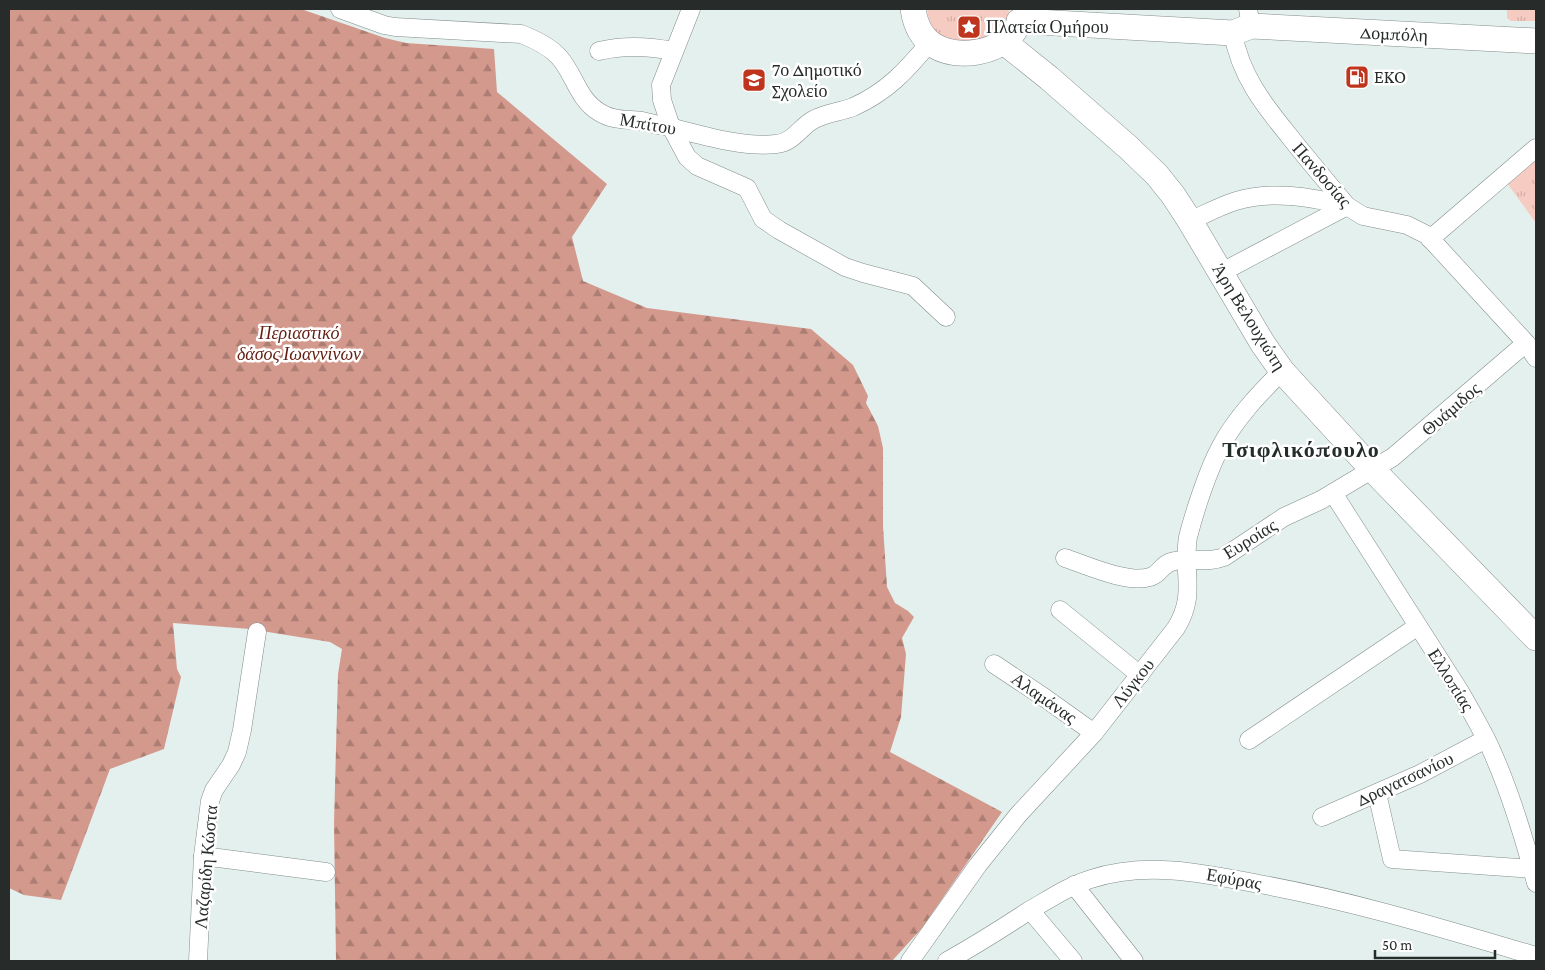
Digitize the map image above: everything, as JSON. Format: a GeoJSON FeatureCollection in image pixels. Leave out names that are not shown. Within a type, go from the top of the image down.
{"type":"FeatureCollection","features":[{"type":"Feature","properties":{"kind":"street","name":"Μπίτου"},"geometry":{"type":"LineString","coordinates":[[340,9],[384,25],[395,27],[521,34],[536,41],[558,56],[584,99],[602,114],[618,120],[642,121],[745,142],[769,144],[786,142],[812,120],[848,109],[886,89],[907,69],[930,42]]}},
{"type":"Feature","properties":{"kind":"street"},"geometry":{"type":"LineString","coordinates":[[691,9],[663,76],[660,92],[671,128],[691,162],[747,188],[764,220],[845,267],[913,286],[946,317]]}},
{"type":"Feature","properties":{"kind":"street"},"geometry":{"type":"LineString","coordinates":[[913,9],[918,28],[930,42],[944,49],[969,52],[990,49],[1004,42],[1014,32],[1020,15]]}},
{"type":"Feature","properties":{"kind":"street","name":"Δομπόλη"},"geometry":{"type":"LineString","coordinates":[[1102,9],[1233,16],[1244,23]]}},
{"type":"Feature","properties":{"kind":"street","name":"Δομπόλη"},"geometry":{"type":"LineString","coordinates":[[1020,15],[1244,23],[1536,41]]}},
{"type":"Feature","properties":{"kind":"street","name":"Πανδοσίας"},"geometry":{"type":"LineString","coordinates":[[1244,23],[1237,55],[1256,94],[1293,142],[1347,206],[1363,216],[1414,228],[1430,239],[1526,343],[1536,358]]}},
{"type":"Feature","properties":{"kind":"street","name":"Άρη Βελουχιώτη"},"geometry":{"type":"LineString","coordinates":[[1004,42],[1049,78],[1149,167],[1173,195],[1190,221],[1263,344],[1282,371],[1372,469],[1536,638]]}},
{"type":"Feature","properties":{"kind":"street"},"geometry":{"type":"LineString","coordinates":[[599,51],[622,47],[649,47],[673,51]]}},
{"type":"Feature","properties":{"kind":"street"},"geometry":{"type":"LineString","coordinates":[[1430,239],[1536,148]]}},
{"type":"Feature","properties":{"kind":"street"},"geometry":{"type":"LineString","coordinates":[[1190,221],[1224,205],[1250,197],[1300,196],[1347,206]]}},
{"type":"Feature","properties":{"kind":"street"},"geometry":{"type":"LineString","coordinates":[[1222,272],[1347,206]]}},
{"type":"Feature","properties":{"kind":"street","name":"Θυάμιδος"},"geometry":{"type":"LineString","coordinates":[[1372,469],[1400,453],[1526,343]]}},
{"type":"Feature","properties":{"kind":"street","name":"Λύγκου"},"geometry":{"type":"LineString","coordinates":[[910,961],[978,865],[1018,815],[1094,733],[1183,617],[1188,594],[1186,547],[1191,527],[1220,447],[1247,409],[1282,371]]}},
{"type":"Feature","properties":{"kind":"street","name":"Ευροίας"},"geometry":{"type":"LineString","coordinates":[[1065,558],[1117,575],[1143,578],[1152,577],[1169,562],[1215,560],[1224,557],[1284,517],[1333,493],[1372,469]]}},
{"type":"Feature","properties":{"kind":"street","name":"Ελλοπίας"},"geometry":{"type":"LineString","coordinates":[[1333,493],[1459,690],[1486,740],[1510,798],[1534,876]]}},
{"type":"Feature","properties":{"kind":"street"},"geometry":{"type":"LineString","coordinates":[[1060,610],[1140,675]]}},
{"type":"Feature","properties":{"kind":"street"},"geometry":{"type":"LineString","coordinates":[[1249,740],[1418,626]]}},
{"type":"Feature","properties":{"kind":"street","name":"Λαζαρίδη Κώστα"},"geometry":{"type":"LineString","coordinates":[[198,961],[203,856],[212,795],[235,758],[239,744],[257,632]]}},
{"type":"Feature","properties":{"kind":"street","name":"Αλαμάνας"},"geometry":{"type":"LineString","coordinates":[[994,664],[1046,698],[1094,733]]}},
{"type":"Feature","properties":{"kind":"street","name":"Δραγατσανίου"},"geometry":{"type":"LineString","coordinates":[[1322,817],[1440,765],[1486,740]]}},
{"type":"Feature","properties":{"kind":"street"},"geometry":{"type":"LineString","coordinates":[[1377,793],[1392,859],[1534,876]]}},
{"type":"Feature","properties":{"kind":"street"},"geometry":{"type":"LineString","coordinates":[[203,856],[326,872]]}},
{"type":"Feature","properties":{"kind":"street","name":"Εφύρας"},"geometry":{"type":"LineString","coordinates":[[947,961],[1074,885],[1104,875],[1133,870],[1167,870],[1205,874],[1287,889],[1373,910],[1536,956]]}},
{"type":"Feature","properties":{"kind":"street"},"geometry":{"type":"LineString","coordinates":[[1074,885],[1134,961]]}},
{"type":"Feature","properties":{"kind":"street"},"geometry":{"type":"LineString","coordinates":[[1030,910],[1073,961]]}},
{"type":"Feature","properties":{"kind":"green space","name":"Περιαστικό δάσος Ιωαννίνων"},"geometry":{"type":"Polygon","coordinates":[[[9,9],[301,9],[385,38],[406,43],[494,49],[497,92],[607,184],[572,237],[583,281],[647,308],[811,329],[853,365],[868,396],[866,403],[878,426],[883,448],[883,526],[887,587],[895,603],[914,617],[902,638],[906,654],[901,717],[890,752],[1002,812],[922,928],[892,961],[336,961],[334,823],[338,674],[342,649],[330,642],[250,629],[173,623],[177,669],[181,677],[164,749],[110,769],[61,900],[24,895],[9,888],[9,9]]]}},
{"type":"Feature","properties":{"kind":"green space","name":"Πλατεία Ομήρου"},"geometry":{"type":"Polygon","coordinates":[[[927,9],[1009,9],[1009,15],[1005,25],[985,42],[965,41],[940,35],[934,29],[927,9]]]}},
{"type":"Feature","properties":{"kind":"green space"},"geometry":{"type":"Polygon","coordinates":[[[1507,9],[1536,9],[1536,21],[1511,21],[1507,18],[1507,9]]]}},
{"type":"Feature","properties":{"kind":"green space"},"geometry":{"type":"Polygon","coordinates":[[[1536,159],[1536,223],[1507,183],[1536,159]]]}},
{"type":"Feature","properties":{"kind":"place","name":"Πλατεία Ομήρου"},"geometry":{"type":"Point","coordinates":[969,27]}},
{"type":"Feature","properties":{"kind":"place","name":"EKO"},"geometry":{"type":"Point","coordinates":[1357,77]}},
{"type":"Feature","properties":{"kind":"place","name":"7ο Δημοτικό Σχολείο"},"geometry":{"type":"Point","coordinates":[754,80]}},
{"type":"Feature","properties":{"kind":"district","name":"Τσιφλικόπουλο"},"geometry":{"type":"Point","coordinates":[1301,449]}}]}
